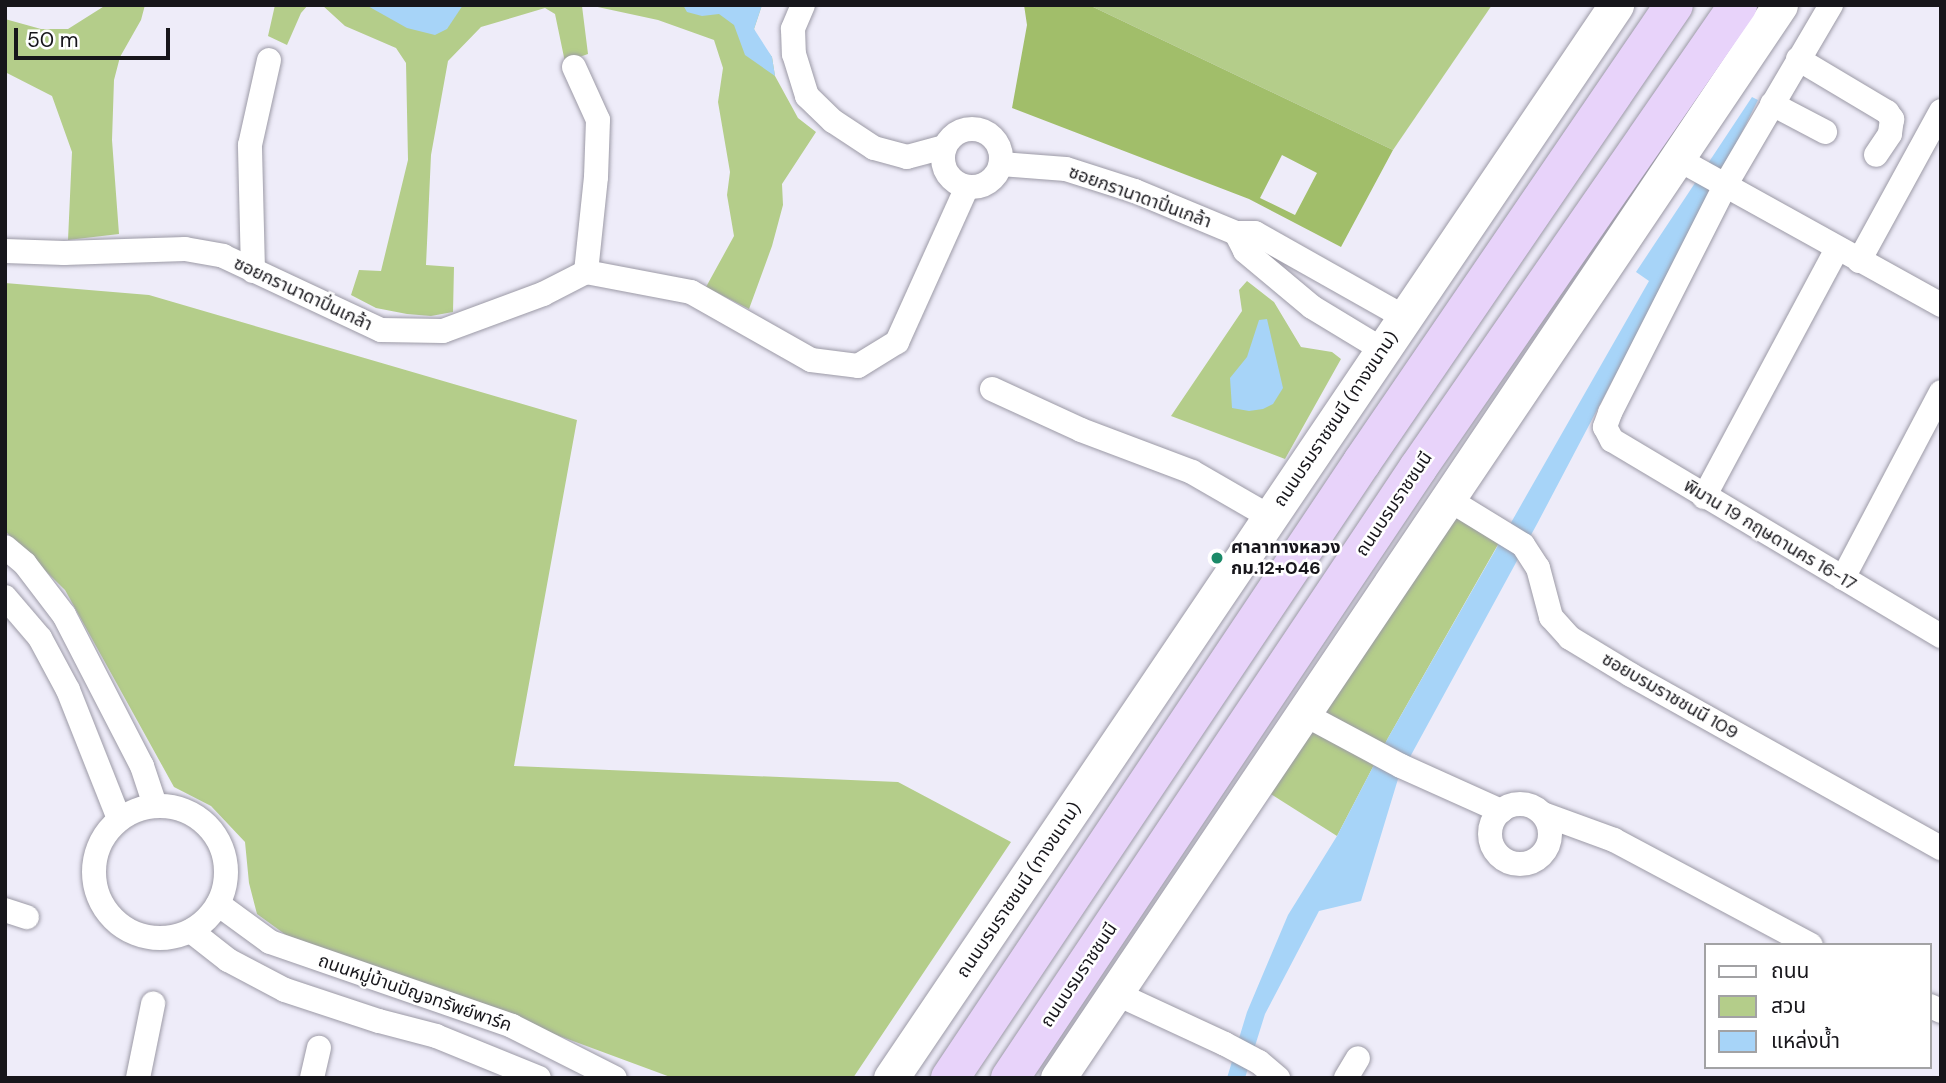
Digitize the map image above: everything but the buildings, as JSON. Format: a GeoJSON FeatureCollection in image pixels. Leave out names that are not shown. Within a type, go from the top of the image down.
{"type":"FeatureCollection","features":[{"type":"Feature","properties":{"kind":"highway"},"geometry":{"type":"LineString","coordinates":[[950,1078],[1362,463],[1674,5]]}},
{"type":"Feature","properties":{"kind":"highway","name":"ถนนบรมราชชนนี"},"geometry":{"type":"LineString","coordinates":[[1010,1078],[1410,480],[1738,5]]}},
{"type":"Feature","properties":{"kind":"main road","name":"ถนนบรมราชชนนี (ทางขนาน)"},"geometry":{"type":"LineString","coordinates":[[891,1078],[1616,5]]}},
{"type":"Feature","properties":{"kind":"main road"},"geometry":{"type":"LineString","coordinates":[[1058,1078],[1448,499],[1688,165],[1780,5]]}},
{"type":"Feature","properties":{"kind":"street"},"geometry":{"type":"LineString","coordinates":[[803,5],[793,29],[794,54],[807,96],[833,121],[874,148],[907,157],[944,147],[959,131],[981,129],[998,143],[1001,164],[989,183],[967,187],[955,182],[946,173],[944,147]]}},
{"type":"Feature","properties":{"kind":"street"},"geometry":{"type":"LineString","coordinates":[[1724,186],[1831,5]]}},
{"type":"Feature","properties":{"kind":"street"},"geometry":{"type":"LineString","coordinates":[[1798,59],[1887,112],[1892,119],[1889,134],[1876,155]]}},
{"type":"Feature","properties":{"kind":"street"},"geometry":{"type":"LineString","coordinates":[[253,271],[250,145],[269,60]]}},
{"type":"Feature","properties":{"kind":"street"},"geometry":{"type":"LineString","coordinates":[[574,67],[598,120],[596,177],[586,272],[691,292],[811,360],[858,366],[897,342],[967,187]]}},
{"type":"Feature","properties":{"kind":"street"},"geometry":{"type":"LineString","coordinates":[[1772,104],[1825,132]]}},
{"type":"Feature","properties":{"kind":"street"},"geometry":{"type":"LineString","coordinates":[[1859,261],[1941,111]]}},
{"type":"Feature","properties":{"kind":"street","name":"ซอยกรานาดาปิ่นเกล้า"},"geometry":{"type":"LineString","coordinates":[[1001,164],[1066,169],[1135,191],[1236,233],[1255,233],[1404,317]]}},
{"type":"Feature","properties":{"kind":"street"},"geometry":{"type":"LineString","coordinates":[[1688,165],[1941,305]]}},
{"type":"Feature","properties":{"kind":"street","name":"พิมาน 19 กฤษดานคร 16-17"},"geometry":{"type":"LineString","coordinates":[[1724,186],[1609,413],[1605,427],[1612,440],[1941,636]]}},
{"type":"Feature","properties":{"kind":"street"},"geometry":{"type":"LineString","coordinates":[[1236,233],[1245,251],[1312,307],[1383,350]]}},
{"type":"Feature","properties":{"kind":"street","name":"ซอยกรานาดาปิ่นเกล้า"},"geometry":{"type":"LineString","coordinates":[[5,251],[64,253],[185,249],[223,257],[286,283],[330,308],[381,330],[443,331],[543,294],[586,272]]}},
{"type":"Feature","properties":{"kind":"street"},"geometry":{"type":"LineString","coordinates":[[1704,496],[1837,249]]}},
{"type":"Feature","properties":{"kind":"street"},"geometry":{"type":"LineString","coordinates":[[992,389],[1081,430],[1192,472],[1270,517]]}},
{"type":"Feature","properties":{"kind":"street"},"geometry":{"type":"LineString","coordinates":[[1843,578],[1941,392]]}},
{"type":"Feature","properties":{"kind":"street","name":"ซอยบรมราชชนนี 109"},"geometry":{"type":"LineString","coordinates":[[1448,499],[1513,539],[1538,568],[1551,617],[1570,638],[1631,675],[1941,848]]}},
{"type":"Feature","properties":{"kind":"street"},"geometry":{"type":"LineString","coordinates":[[5,547],[25,564],[64,615],[142,766],[155,805]]}},
{"type":"Feature","properties":{"kind":"street"},"geometry":{"type":"LineString","coordinates":[[5,597],[40,638],[68,690],[119,819]]}},
{"type":"Feature","properties":{"kind":"street"},"geometry":{"type":"LineString","coordinates":[[1302,713],[1401,766],[1501,811]]}},
{"type":"Feature","properties":{"kind":"street"},"geometry":{"type":"LineString","coordinates":[[1543,814],[1549,825],[1550,838],[1545,850],[1536,859],[1524,864],[1511,862],[1500,856],[1493,846],[1490,834],[1493,821],[1501,811],[1522,804],[1614,840],[1807,943]]}},
{"type":"Feature","properties":{"kind":"street"},"geometry":{"type":"LineString","coordinates":[[155,805],[184,809],[207,824],[218,840],[223,848],[226,877],[218,904],[206,919],[191,931],[164,939],[136,934],[112,919],[102,904],[97,895],[93,868],[101,840],[119,819],[136,809],[155,805]]}},
{"type":"Feature","properties":{"kind":"street","name":"ถนนหมู่บ้านปัญจทรัพย์พาร์ค"},"geometry":{"type":"LineString","coordinates":[[218,904],[270,942],[512,1026],[615,1078]]}},
{"type":"Feature","properties":{"kind":"street","name":"ถนนหมู่บ้านปัญจทรัพย์พาร์ค"},"geometry":{"type":"LineString","coordinates":[[191,931],[228,960],[285,990],[379,1021],[436,1036],[539,1078]]}},
{"type":"Feature","properties":{"kind":"street"},"geometry":{"type":"LineString","coordinates":[[1115,993],[1225,1044],[1269,1070]]}},
{"type":"Feature","properties":{"kind":"street"},"geometry":{"type":"LineString","coordinates":[[138,1078],[153,1004]]}},
{"type":"Feature","properties":{"kind":"street"},"geometry":{"type":"LineString","coordinates":[[312,1078],[319,1048]]}},
{"type":"Feature","properties":{"kind":"green space"},"geometry":{"type":"Polygon","coordinates":[[[106,5],[145,5],[141,20],[120,57],[114,80],[112,140],[119,234],[68,240],[72,152],[52,96],[5,72],[5,19],[41,29],[68,29],[106,5]]]}},
{"type":"Feature","properties":{"kind":"green space"},"geometry":{"type":"Polygon","coordinates":[[[275,5],[308,5],[301,13],[287,45],[268,36],[275,5]]]}},
{"type":"Feature","properties":{"kind":"green space"},"geometry":{"type":"Polygon","coordinates":[[[322,5],[762,5],[754,29],[758,39],[772,57],[775,76],[798,118],[816,132],[782,184],[783,205],[772,246],[749,309],[706,287],[734,236],[727,195],[730,172],[718,102],[723,68],[714,40],[658,20],[593,6],[582,6],[588,54],[565,62],[555,14],[545,8],[481,27],[448,61],[431,155],[426,265],[454,267],[453,312],[431,316],[407,314],[376,308],[351,295],[359,270],[381,271],[408,160],[406,63],[396,48],[345,26],[322,5]]]}},
{"type":"Feature","properties":{"kind":"green space"},"geometry":{"type":"Polygon","coordinates":[[[1024,5],[1089,5],[1393,150],[1341,247],[1249,199],[1012,108],[1027,25],[1024,5]],[[1282,155],[1260,198],[1295,215],[1317,173],[1282,155]]]}},
{"type":"Feature","properties":{"kind":"green space"},"geometry":{"type":"Polygon","coordinates":[[[1089,5],[1492,5],[1393,150],[1089,5]]]}},
{"type":"Feature","properties":{"kind":"green space"},"geometry":{"type":"Polygon","coordinates":[[[1247,281],[1274,302],[1301,347],[1332,352],[1341,359],[1285,459],[1171,416],[1242,311],[1239,290],[1247,281]]]}},
{"type":"Feature","properties":{"kind":"green space"},"geometry":{"type":"Polygon","coordinates":[[[5,283],[149,295],[577,420],[514,766],[898,782],[1011,842],[853,1078],[673,1078],[286,935],[257,914],[249,883],[245,842],[211,806],[174,787],[65,590],[5,531],[5,283]]]}},
{"type":"Feature","properties":{"kind":"green space"},"geometry":{"type":"Polygon","coordinates":[[[1454,513],[1500,541],[1388,738],[1337,836],[1266,791],[1454,513]]]}},
{"type":"Feature","properties":{"kind":"water"},"geometry":{"type":"Polygon","coordinates":[[[366,5],[463,5],[447,29],[435,35],[407,28],[366,5]]]}},
{"type":"Feature","properties":{"kind":"water"},"geometry":{"type":"Polygon","coordinates":[[[683,5],[762,5],[754,29],[772,57],[775,76],[745,55],[734,25],[719,14],[702,16],[687,12],[683,5]]]}},
{"type":"Feature","properties":{"kind":"water"},"geometry":{"type":"Polygon","coordinates":[[[1752,97],[1758,100],[1714,188],[1537,524],[1398,779],[1361,901],[1319,911],[1265,1014],[1245,1078],[1227,1078],[1247,1012],[1288,915],[1337,836],[1388,738],[1649,281],[1636,272],[1752,97]]]}},
{"type":"Feature","properties":{"kind":"water"},"geometry":{"type":"Polygon","coordinates":[[[1267,319],[1283,388],[1273,404],[1263,409],[1249,411],[1232,408],[1230,378],[1247,357],[1259,320],[1267,319]]]}},
{"type":"Feature","properties":{"kind":"place","name":"ศาลาทางหลวง กม.12+046"},"geometry":{"type":"Point","coordinates":[1217,558]}}]}
